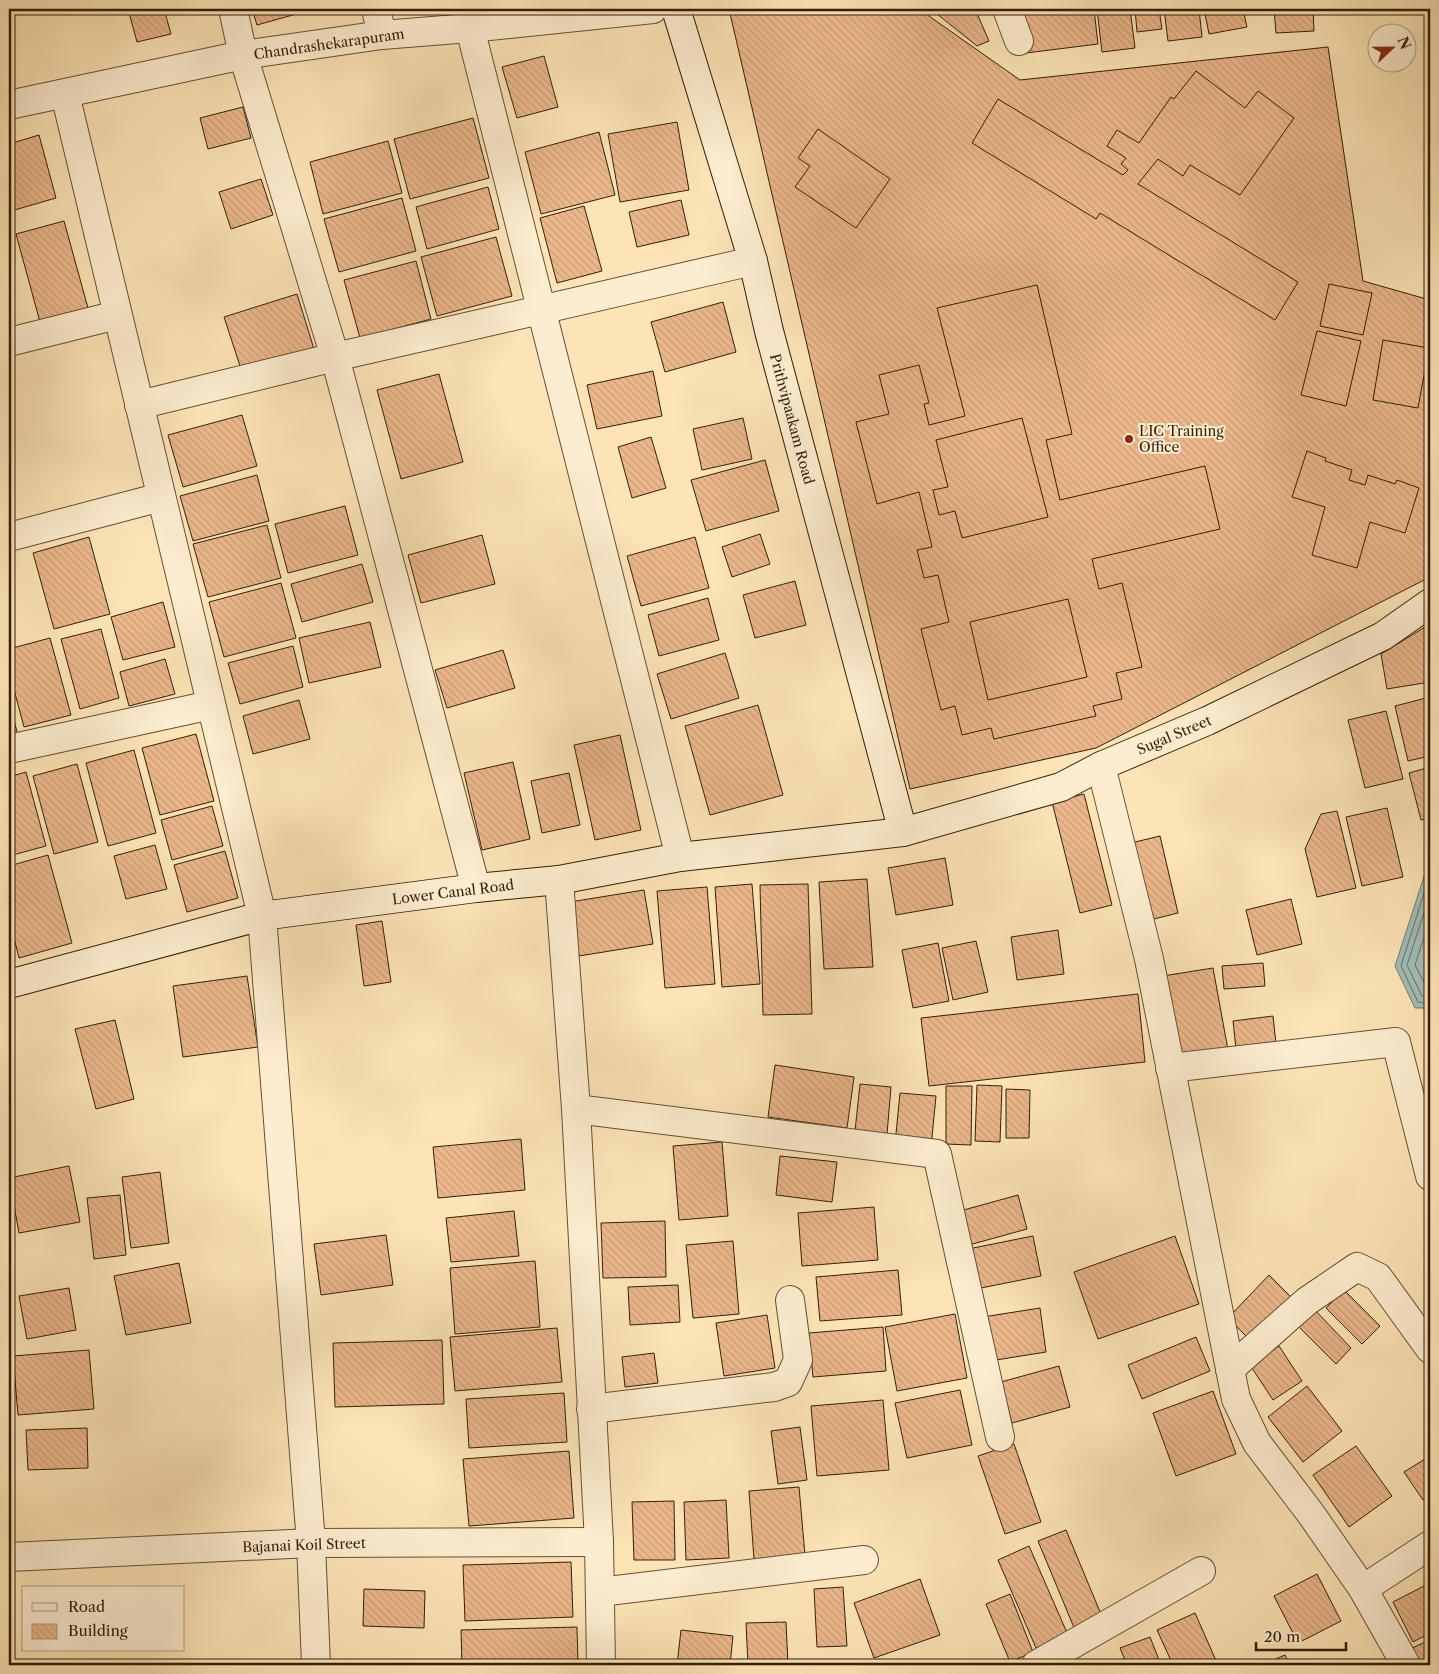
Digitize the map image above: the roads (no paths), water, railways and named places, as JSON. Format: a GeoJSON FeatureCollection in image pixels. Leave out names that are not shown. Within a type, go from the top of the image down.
{"type":"FeatureCollection","features":[{"type":"Feature","properties":{"kind":"street"},"geometry":{"type":"LineString","coordinates":[[233,9],[243,55],[335,357],[476,888]]}},
{"type":"Feature","properties":{"kind":"street","name":"Chandrashekarapuram"},"geometry":{"type":"LineString","coordinates":[[9,105],[243,55],[379,22],[470,28],[653,9]]}},
{"type":"Feature","properties":{"kind":"street","name":"Prithvipaakam Road"},"geometry":{"type":"LineString","coordinates":[[676,9],[753,261],[771,341],[903,832]]}},
{"type":"Feature","properties":{"kind":"street"},"geometry":{"type":"LineString","coordinates":[[1007,9],[1019,41]]}},
{"type":"Feature","properties":{"kind":"street"},"geometry":{"type":"LineString","coordinates":[[470,28],[543,308],[680,857]]}},
{"type":"Feature","properties":{"kind":"street"},"geometry":{"type":"LineString","coordinates":[[65,94],[262,916],[311,1543],[316,1665]]}},
{"type":"Feature","properties":{"kind":"street"},"geometry":{"type":"LineString","coordinates":[[139,405],[543,308],[753,261]]}},
{"type":"Feature","properties":{"kind":"street"},"geometry":{"type":"LineString","coordinates":[[9,342],[118,315]]}},
{"type":"Feature","properties":{"kind":"street"},"geometry":{"type":"LineString","coordinates":[[9,537],[161,497]]}},
{"type":"Feature","properties":{"kind":"street","name":"Sugal Street"},"geometry":{"type":"LineString","coordinates":[[903,832],[1061,787],[1101,766],[1207,721],[1383,636],[1430,603]]}},
{"type":"Feature","properties":{"kind":"street"},"geometry":{"type":"LineString","coordinates":[[9,749],[211,705]]}},
{"type":"Feature","properties":{"kind":"street"},"geometry":{"type":"LineString","coordinates":[[1101,766],[1149,959],[1236,1399],[1257,1443],[1311,1514],[1363,1589],[1406,1665]]}},
{"type":"Feature","properties":{"kind":"street","name":"Lower Canal Road"},"geometry":{"type":"LineString","coordinates":[[9,984],[262,916],[476,888],[559,880],[680,857],[903,832]]}},
{"type":"Feature","properties":{"kind":"street"},"geometry":{"type":"LineString","coordinates":[[559,880],[576,1109],[599,1542],[601,1665]]}},
{"type":"Feature","properties":{"kind":"street"},"geometry":{"type":"LineString","coordinates":[[1170,1068],[1396,1042],[1430,1176]]}},
{"type":"Feature","properties":{"kind":"street"},"geometry":{"type":"LineString","coordinates":[[576,1109],[937,1154],[1000,1437]]}},
{"type":"Feature","properties":{"kind":"street"},"geometry":{"type":"LineString","coordinates":[[1230,1369],[1307,1301],[1356,1267],[1378,1278],[1430,1349]]}},
{"type":"Feature","properties":{"kind":"street"},"geometry":{"type":"LineString","coordinates":[[591,1409],[774,1387],[788,1382],[798,1360],[790,1300]]}},
{"type":"Feature","properties":{"kind":"street","name":"Bajanai Koil Street"},"geometry":{"type":"LineString","coordinates":[[9,1557],[311,1543],[599,1542]]}},
{"type":"Feature","properties":{"kind":"street"},"geometry":{"type":"LineString","coordinates":[[1363,1589],[1430,1545]]}},
{"type":"Feature","properties":{"kind":"street"},"geometry":{"type":"LineString","coordinates":[[600,1592],[864,1560]]}},
{"type":"Feature","properties":{"kind":"street"},"geometry":{"type":"LineString","coordinates":[[1036,1665],[1201,1571]]}},
{"type":"Feature","properties":{"kind":"water"},"geometry":{"type":"Polygon","coordinates":[[[1430,858],[1430,1008],[1415,1008],[1395,966],[1430,858]]]}},
{"type":"Feature","properties":{"kind":"place","name":"LIC Training Office"},"geometry":{"type":"Point","coordinates":[1129,439]}}]}
